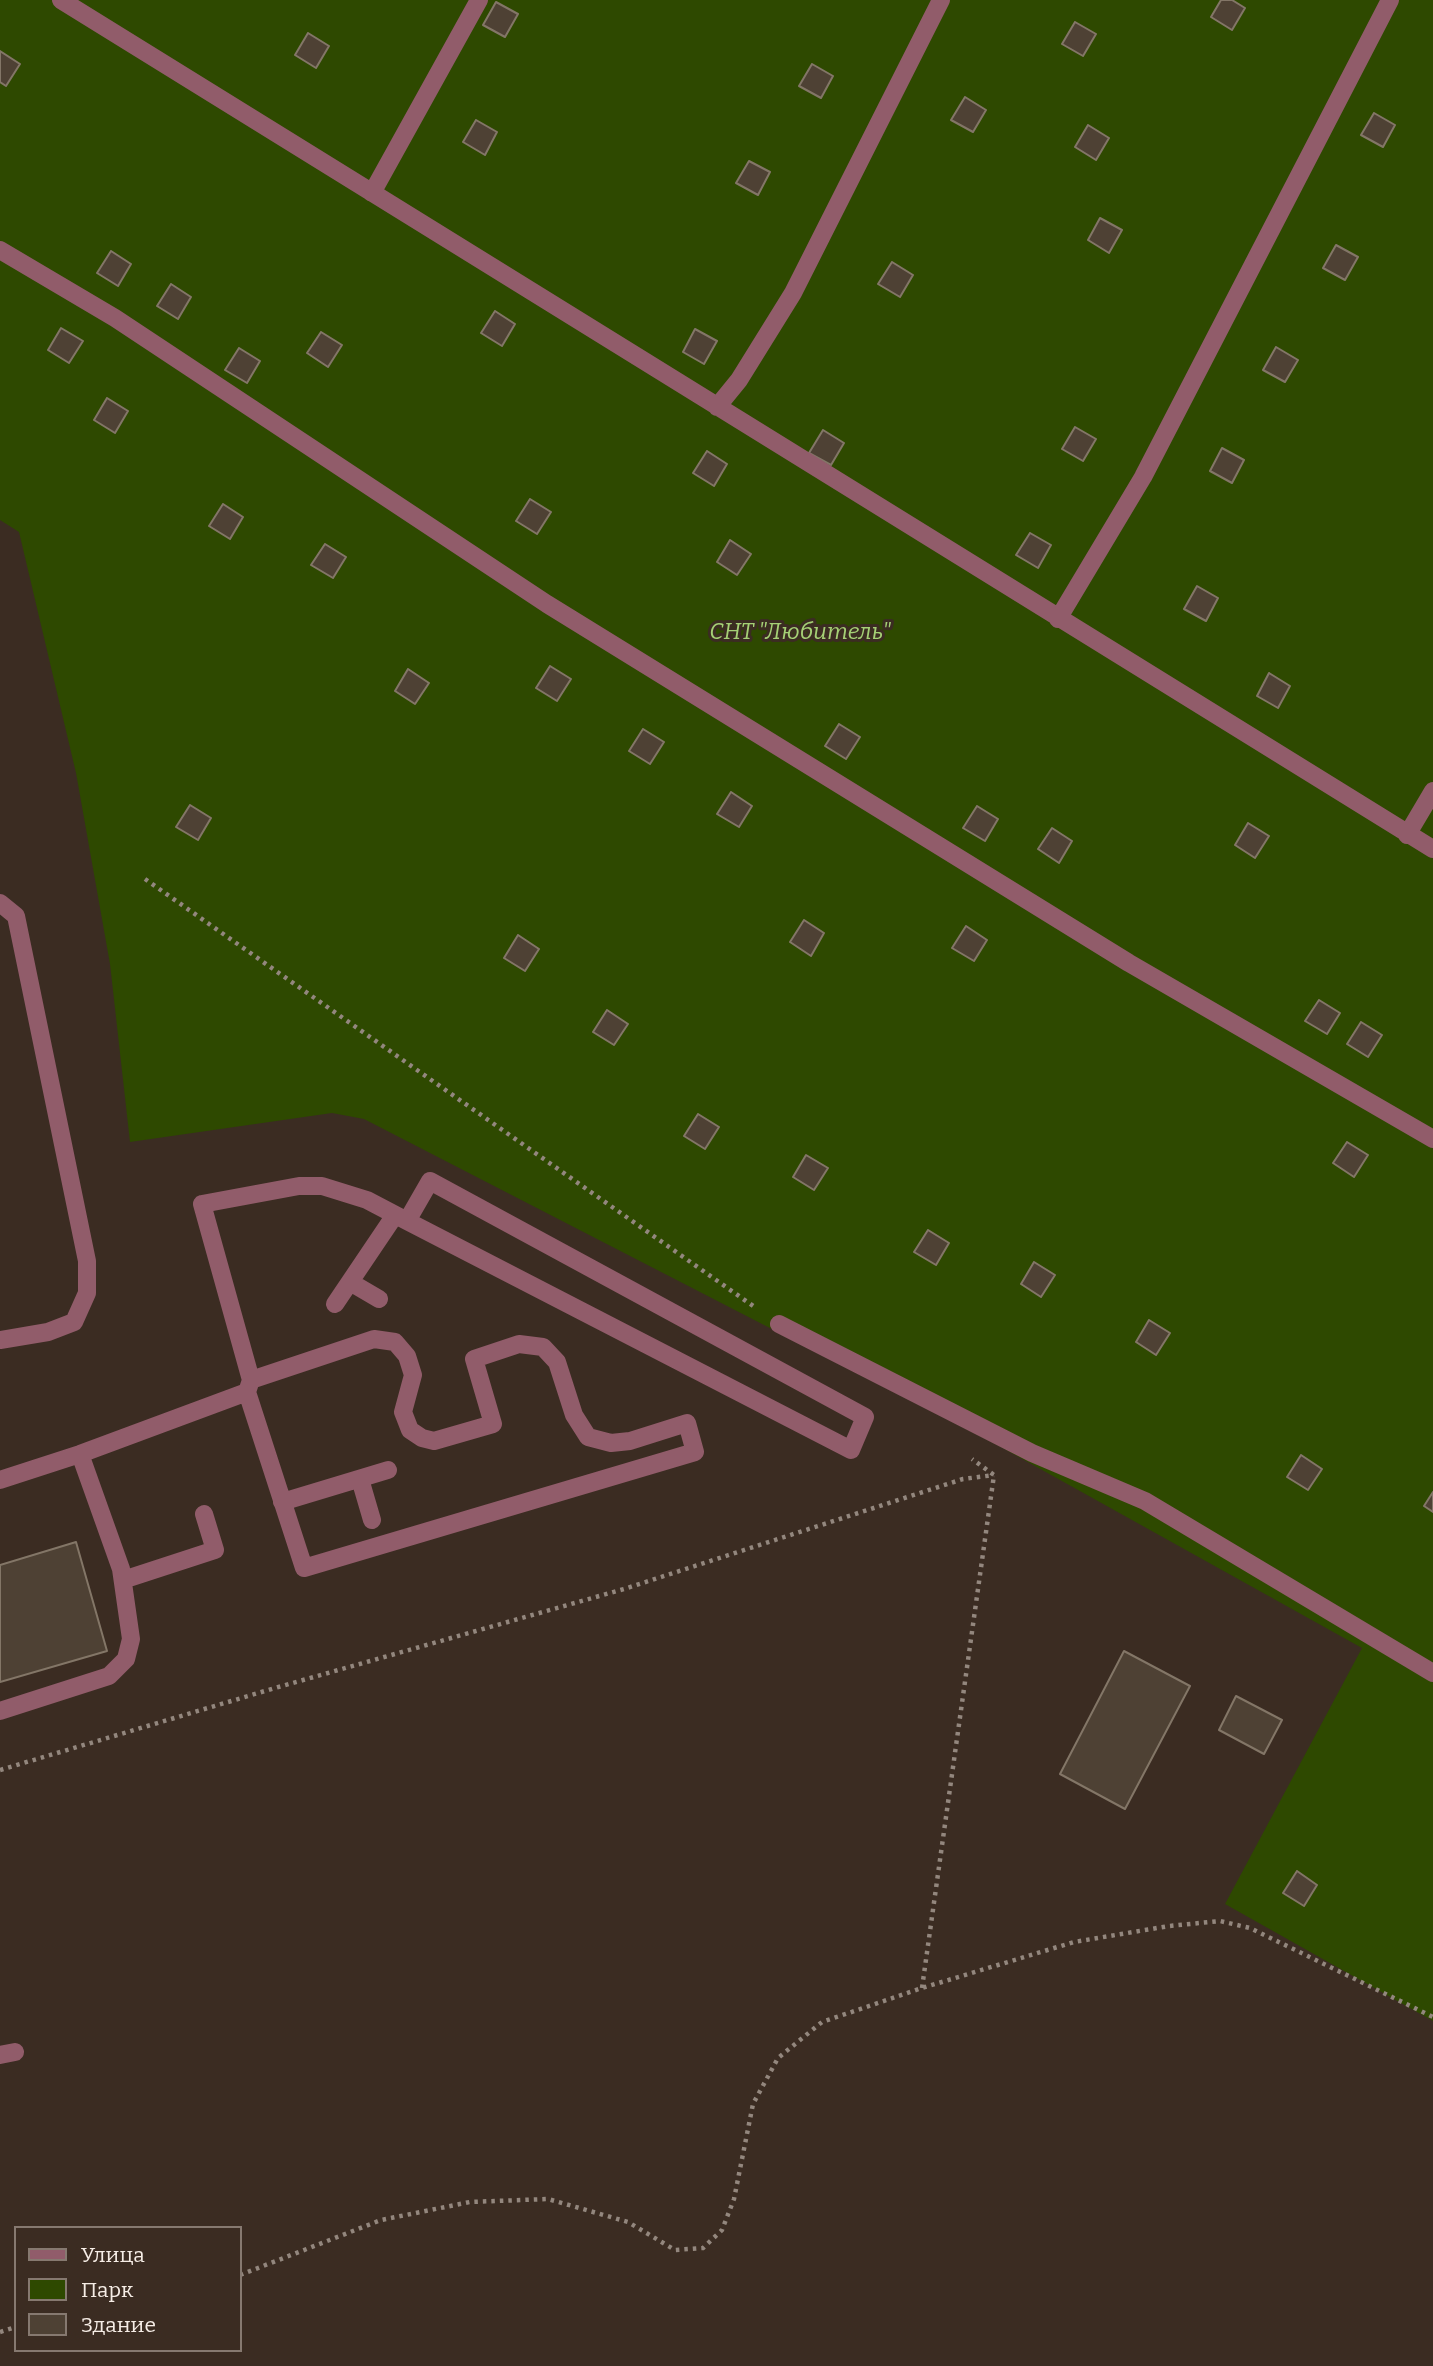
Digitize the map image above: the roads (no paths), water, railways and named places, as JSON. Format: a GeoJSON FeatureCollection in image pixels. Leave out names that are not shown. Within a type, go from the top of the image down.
{"type":"FeatureCollection","features":[{"type":"Feature","properties":{"kind":"lane"},"geometry":{"type":"LineString","coordinates":[[61,0],[1433,849]]}},
{"type":"Feature","properties":{"kind":"lane"},"geometry":{"type":"LineString","coordinates":[[372,193],[479,0]]}},
{"type":"Feature","properties":{"kind":"lane"},"geometry":{"type":"LineString","coordinates":[[717,407],[739,380],[793,293],[941,0]]}},
{"type":"Feature","properties":{"kind":"lane"},"geometry":{"type":"LineString","coordinates":[[1058,619],[1143,477],[1390,0]]}},
{"type":"Feature","properties":{"kind":"lane"},"geometry":{"type":"LineString","coordinates":[[0,250],[115,318],[547,604],[1129,963],[1433,1139]]}},
{"type":"Feature","properties":{"kind":"lane"},"geometry":{"type":"LineString","coordinates":[[1407,835],[1433,791]]}},
{"type":"Feature","properties":{"kind":"lane"},"geometry":{"type":"LineString","coordinates":[[0,902],[16,916],[87,1261],[87,1293],[74,1322],[48,1332],[2,1340],[0,1321]]}},
{"type":"Feature","properties":{"kind":"lane"},"geometry":{"type":"LineString","coordinates":[[0,1480],[80,1454],[249,1386],[374,1339],[395,1342],[407,1356],[413,1375],[403,1412],[410,1430],[422,1438],[435,1441],[493,1424],[474,1359],[519,1344],[543,1347],[557,1362],[574,1415],[588,1437],[611,1443],[630,1441],[687,1423],[695,1452],[304,1568],[249,1386],[202,1204],[299,1186],[321,1185],[366,1200],[401,1218],[518,1278],[851,1450],[865,1418],[430,1181],[401,1218],[350,1282],[335,1304]]}},
{"type":"Feature","properties":{"kind":"lane"},"geometry":{"type":"LineString","coordinates":[[350,1282],[379,1298]]}},
{"type":"Feature","properties":{"kind":"lane"},"geometry":{"type":"LineString","coordinates":[[779,1324],[1032,1453],[1145,1501],[1433,1673]]}},
{"type":"Feature","properties":{"kind":"lane"},"geometry":{"type":"LineString","coordinates":[[0,1711],[109,1676],[126,1659],[131,1639],[121,1569],[80,1454]]}},
{"type":"Feature","properties":{"kind":"lane"},"geometry":{"type":"LineString","coordinates":[[282,1502],[388,1470]]}},
{"type":"Feature","properties":{"kind":"lane"},"geometry":{"type":"LineString","coordinates":[[360,1479],[372,1520]]}},
{"type":"Feature","properties":{"kind":"lane"},"geometry":{"type":"LineString","coordinates":[[123,1580],[215,1550],[204,1514]]}},
{"type":"Feature","properties":{"kind":"park label","name":"СНТ \"Любитель\""},"geometry":{"type":"Point","coordinates":[800,633]}}]}
